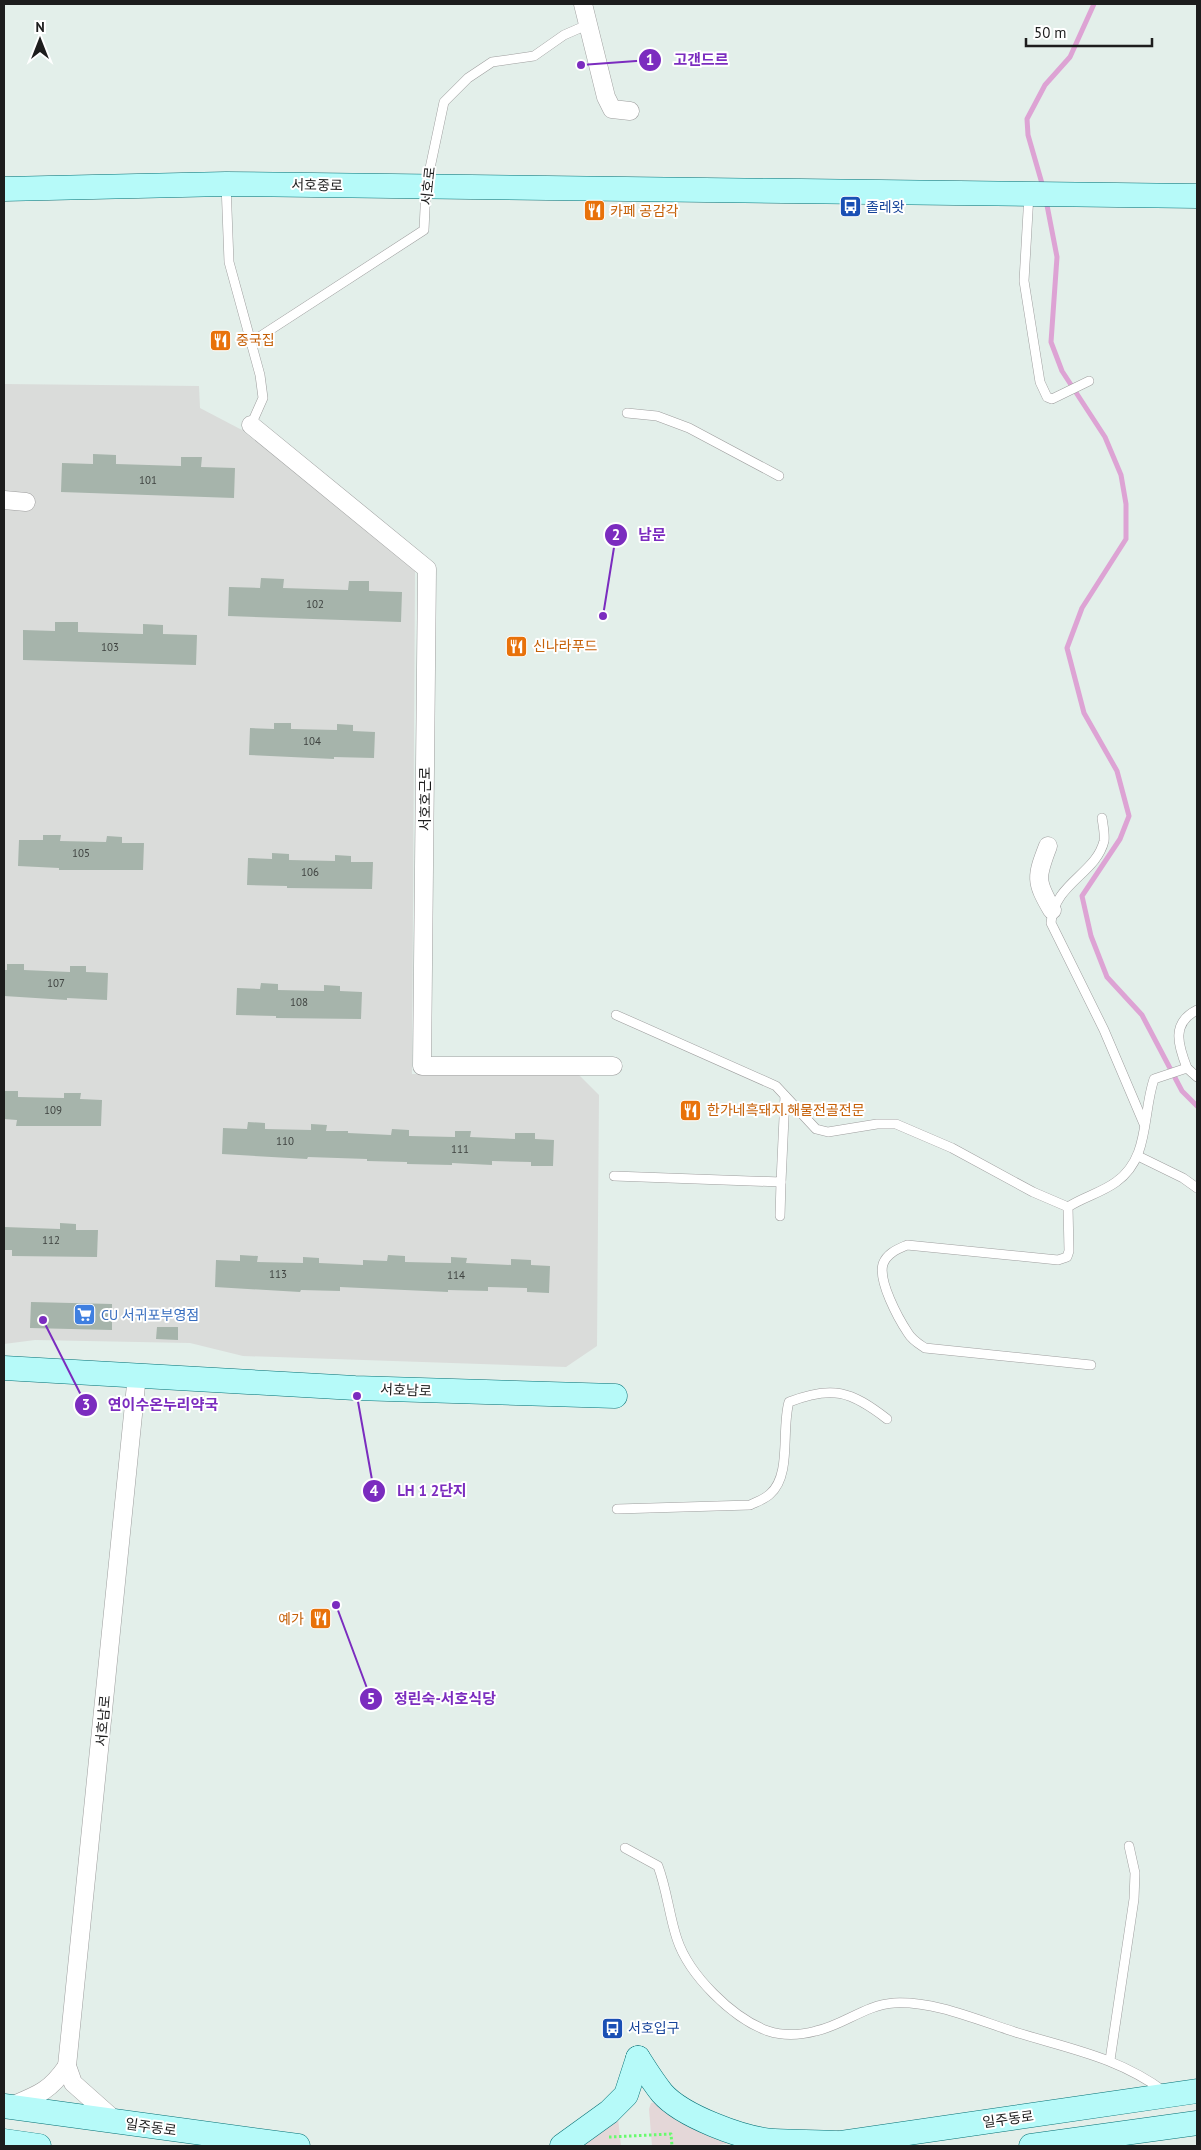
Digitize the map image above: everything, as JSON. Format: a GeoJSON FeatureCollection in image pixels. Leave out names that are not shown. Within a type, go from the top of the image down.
{"type":"FeatureCollection","features":[{"type":"Feature","properties":{"kind":"main road","name":"서호중로"},"geometry":{"type":"LineString","coordinates":[[4,189],[226,184],[1197,196]]}},
{"type":"Feature","properties":{"kind":"main road","name":"서호남로"},"geometry":{"type":"LineString","coordinates":[[4,1368],[354,1388],[615,1396]]}},
{"type":"Feature","properties":{"kind":"main road"},"geometry":{"type":"LineString","coordinates":[[562,2146],[609,2112],[626,2095],[638,2058],[662,2094],[679,2107],[705,2121],[772,2141],[843,2143]]}},
{"type":"Feature","properties":{"kind":"main road","name":"일주동로"},"geometry":{"type":"LineString","coordinates":[[819,2146],[1197,2091]]}},
{"type":"Feature","properties":{"kind":"main road","name":"일주동로"},"geometry":{"type":"LineString","coordinates":[[7,2106],[118,2123],[298,2146]]}},
{"type":"Feature","properties":{"kind":"main road"},"geometry":{"type":"LineString","coordinates":[[1031,2146],[1197,2123]]}},
{"type":"Feature","properties":{"kind":"main road"},"geometry":{"type":"LineString","coordinates":[[4,2142],[39,2146]]}},
{"type":"Feature","properties":{"kind":"street"},"geometry":{"type":"LineString","coordinates":[[583,4],[606,97],[612,109],[630,111]]}},
{"type":"Feature","properties":{"kind":"street","name":"서호호근로"},"geometry":{"type":"LineString","coordinates":[[251,425],[324,483],[427,570],[422,1066],[613,1066]]}},
{"type":"Feature","properties":{"kind":"street"},"geometry":{"type":"LineString","coordinates":[[4,500],[26,502]]}},
{"type":"Feature","properties":{"kind":"street"},"geometry":{"type":"LineString","coordinates":[[1048,846],[1040,867],[1038,887],[1052,910]]}},
{"type":"Feature","properties":{"kind":"street","name":"서호남로"},"geometry":{"type":"LineString","coordinates":[[67,2066],[137,1375]]}},
{"type":"Feature","properties":{"kind":"street"},"geometry":{"type":"LineString","coordinates":[[7,2106],[42,2094],[55,2084],[67,2066]]}},
{"type":"Feature","properties":{"kind":"street"},"geometry":{"type":"LineString","coordinates":[[67,2066],[73,2083],[118,2123]]}},
{"type":"Feature","properties":{"kind":"lane","name":"서호로"},"geometry":{"type":"LineString","coordinates":[[250,343],[424,230],[426,187],[444,102],[468,78],[492,62],[534,56],[564,35],[587,25]]}},
{"type":"Feature","properties":{"kind":"lane"},"geometry":{"type":"LineString","coordinates":[[226,184],[229,262],[260,375],[263,398],[251,425]]}},
{"type":"Feature","properties":{"kind":"lane"},"geometry":{"type":"LineString","coordinates":[[1040,194],[1024,281],[1033,349],[1040,382],[1046,397],[1052,400],[1087,382]]}},
{"type":"Feature","properties":{"kind":"lane"},"geometry":{"type":"LineString","coordinates":[[627,413],[657,416],[689,428],[779,476]]}},
{"type":"Feature","properties":{"kind":"lane"},"geometry":{"type":"LineString","coordinates":[[1102,818],[1104,839],[1100,850],[1057,899],[1052,910],[1051,923],[1104,1030],[1145,1126]]}},
{"type":"Feature","properties":{"kind":"lane"},"geometry":{"type":"LineString","coordinates":[[1197,1010],[1186,1016],[1180,1028],[1180,1050],[1185,1069],[1197,1077]]}},
{"type":"Feature","properties":{"kind":"lane"},"geometry":{"type":"LineString","coordinates":[[616,1015],[762,1078],[776,1086],[816,1128],[828,1132],[877,1124],[896,1124],[952,1148],[1033,1192],[1068,1207]]}},
{"type":"Feature","properties":{"kind":"lane"},"geometry":{"type":"LineString","coordinates":[[1068,1207],[1116,1182],[1130,1171],[1138,1156],[1145,1126],[1149,1095],[1154,1080],[1185,1069]]}},
{"type":"Feature","properties":{"kind":"lane"},"geometry":{"type":"LineString","coordinates":[[780,1216],[785,1096]]}},
{"type":"Feature","properties":{"kind":"lane"},"geometry":{"type":"LineString","coordinates":[[1138,1156],[1183,1178],[1197,1188]]}},
{"type":"Feature","properties":{"kind":"lane"},"geometry":{"type":"LineString","coordinates":[[614,1176],[781,1182]]}},
{"type":"Feature","properties":{"kind":"lane"},"geometry":{"type":"LineString","coordinates":[[1068,1207],[1070,1251],[1067,1257],[1058,1260],[907,1245],[889,1254],[884,1262],[882,1272],[883,1284],[908,1334],[926,1348],[1091,1366]]}},
{"type":"Feature","properties":{"kind":"lane"},"geometry":{"type":"LineString","coordinates":[[617,1509],[750,1505],[769,1496],[778,1486],[782,1473],[785,1413],[789,1402],[814,1392],[844,1393],[865,1401],[887,1419]]}},
{"type":"Feature","properties":{"kind":"lane"},"geometry":{"type":"LineString","coordinates":[[1110,2060],[1134,1899],[1135,1873],[1129,1846]]}},
{"type":"Feature","properties":{"kind":"lane"},"geometry":{"type":"LineString","coordinates":[[624,1848],[658,1866],[664,1881],[677,1940],[692,1970],[722,2002],[748,2021],[768,2031],[791,2035],[818,2031],[880,2004],[922,2005],[953,2012],[1110,2060],[1143,2076],[1169,2095]]}},
{"type":"Feature","properties":{"kind":"path"},"geometry":{"type":"LineString","coordinates":[[602,2139],[620,2136],[671,2134],[672,2146]]}},
{"type":"Feature","properties":{"kind":"shaded area"},"geometry":{"type":"Polygon","coordinates":[[[4,384],[199,386],[200,408],[242,430],[415,571],[412,1074],[579,1075],[599,1095],[597,1346],[566,1367],[243,1356],[190,1343],[35,1340],[4,1344],[4,384]]]}},
{"type":"Feature","properties":{"kind":"shaded area"},"geometry":{"type":"Polygon","coordinates":[[[657,2102],[736,2142],[712,2146],[652,2146],[649,2109],[651,2103],[657,2102]]]}},
{"type":"Feature","properties":{"kind":"shaded area"},"geometry":{"type":"Polygon","coordinates":[[[618,2118],[621,2146],[576,2146],[618,2118]]]}},
{"type":"Feature","properties":{"kind":"building"},"geometry":{"type":"Polygon","coordinates":[[[93,454],[116,455],[116,464],[181,466],[181,457],[202,457],[201,467],[235,468],[234,498],[61,492],[62,463],[93,464],[93,454]]]}},
{"type":"Feature","properties":{"kind":"building"},"geometry":{"type":"Polygon","coordinates":[[[261,578],[284,579],[283,588],[348,590],[349,581],[369,581],[369,591],[402,592],[401,622],[228,616],[229,587],[260,588],[261,578]]]}},
{"type":"Feature","properties":{"kind":"building"},"geometry":{"type":"Polygon","coordinates":[[[55,622],[78,622],[78,632],[143,634],[143,624],[163,625],[163,634],[197,635],[196,665],[23,660],[23,630],[55,631],[55,622]]]}},
{"type":"Feature","properties":{"kind":"building"},"geometry":{"type":"Polygon","coordinates":[[[274,723],[291,723],[291,729],[337,730],[337,724],[353,725],[353,731],[375,732],[374,758],[334,757],[334,759],[249,755],[250,728],[274,729],[274,723]]]}},
{"type":"Feature","properties":{"kind":"building"},"geometry":{"type":"Polygon","coordinates":[[[43,835],[61,835],[60,841],[106,842],[107,836],[122,837],[122,843],[144,843],[143,870],[59,870],[59,868],[18,866],[19,840],[43,840],[43,835]]]}},
{"type":"Feature","properties":{"kind":"building"},"geometry":{"type":"Polygon","coordinates":[[[272,853],[289,854],[289,860],[335,861],[335,855],[351,856],[351,862],[373,862],[372,889],[287,888],[287,886],[247,885],[248,858],[272,859],[272,853]]]}},
{"type":"Feature","properties":{"kind":"building"},"geometry":{"type":"Polygon","coordinates":[[[7,964],[24,964],[24,970],[70,972],[70,966],[86,966],[86,972],[108,973],[107,1000],[67,998],[67,1000],[4,996],[4,970],[7,970],[7,964]]]}},
{"type":"Feature","properties":{"kind":"building"},"geometry":{"type":"Polygon","coordinates":[[[261,983],[278,984],[278,990],[324,991],[324,985],[340,986],[340,991],[362,992],[361,1019],[276,1018],[276,1016],[236,1015],[237,988],[260,989],[261,983]]]}},
{"type":"Feature","properties":{"kind":"building"},"geometry":{"type":"Polygon","coordinates":[[[4,1091],[18,1091],[18,1097],[64,1098],[64,1093],[81,1093],[80,1099],[102,1100],[101,1126],[16,1126],[17,1120],[4,1119],[4,1091]]]}},
{"type":"Feature","properties":{"kind":"building"},"geometry":{"type":"Polygon","coordinates":[[[248,1122],[265,1123],[265,1129],[311,1130],[311,1124],[327,1125],[326,1131],[348,1131],[348,1133],[391,1135],[392,1129],[409,1130],[409,1136],[455,1137],[455,1131],[471,1131],[470,1137],[515,1139],[515,1133],[535,1133],[535,1139],[554,1140],[553,1166],[531,1166],[531,1162],[492,1161],[492,1165],[452,1163],[452,1165],[407,1164],[407,1162],[367,1161],[367,1159],[308,1157],[307,1159],[222,1154],[223,1128],[247,1129],[248,1122]]]}},
{"type":"Feature","properties":{"kind":"building"},"geometry":{"type":"Polygon","coordinates":[[[60,1223],[76,1224],[76,1230],[98,1230],[97,1257],[12,1256],[12,1250],[4,1250],[4,1227],[60,1229],[60,1223]]]}},
{"type":"Feature","properties":{"kind":"building"},"geometry":{"type":"Polygon","coordinates":[[[240,1255],[258,1256],[257,1262],[303,1263],[303,1257],[319,1258],[319,1263],[363,1265],[363,1260],[387,1261],[388,1255],[405,1256],[405,1262],[451,1263],[451,1257],[467,1258],[466,1263],[511,1265],[511,1259],[531,1260],[531,1265],[550,1266],[549,1293],[527,1292],[527,1288],[488,1287],[488,1291],[448,1290],[448,1292],[340,1287],[340,1291],[301,1290],[300,1292],[215,1287],[216,1260],[240,1261],[240,1255]]]}},
{"type":"Feature","properties":{"kind":"building"},"geometry":{"type":"Polygon","coordinates":[[[31,1302],[112,1304],[112,1330],[30,1328],[31,1302]]]}},
{"type":"Feature","properties":{"kind":"building"},"geometry":{"type":"Polygon","coordinates":[[[157,1327],[178,1327],[178,1340],[156,1339],[157,1327]]]}},
{"type":"Feature","properties":{"kind":"waterway"},"geometry":{"type":"LineString","coordinates":[[1043,187],[1028,135],[1027,119],[1045,85],[1070,57],[1094,4]]}},
{"type":"Feature","properties":{"kind":"waterway"},"geometry":{"type":"LineString","coordinates":[[1046,200],[1057,257],[1051,342],[1062,371],[1105,437],[1121,475],[1126,504],[1126,539],[1082,608],[1067,648],[1084,713],[1117,771],[1129,816],[1120,839],[1082,896],[1091,936],[1107,977],[1142,1015],[1182,1091],[1197,1106]]}},
{"type":"Feature","properties":{"kind":"place","name":"고갠드르"},"geometry":{"type":"Point","coordinates":[581,65]}},
{"type":"Feature","properties":{"kind":"place","name":"졸레왓"},"geometry":{"type":"Point","coordinates":[850,207]}},
{"type":"Feature","properties":{"kind":"place","name":"카페 공감각"},"geometry":{"type":"Point","coordinates":[594,211]}},
{"type":"Feature","properties":{"kind":"place","name":"중국집"},"geometry":{"type":"Point","coordinates":[220,340]}},
{"type":"Feature","properties":{"kind":"place","name":"남문"},"geometry":{"type":"Point","coordinates":[603,616]}},
{"type":"Feature","properties":{"kind":"place","name":"신나라푸드"},"geometry":{"type":"Point","coordinates":[517,646]}},
{"type":"Feature","properties":{"kind":"place","name":"한가네흑돼지.해물전골전문"},"geometry":{"type":"Point","coordinates":[691,1110]}},
{"type":"Feature","properties":{"kind":"place","name":"CU 서귀포부영점"},"geometry":{"type":"Point","coordinates":[85,1315]}},
{"type":"Feature","properties":{"kind":"place","name":"연이수온누리약국"},"geometry":{"type":"Point","coordinates":[43,1320]}},
{"type":"Feature","properties":{"kind":"place","name":"LH 1 2단지"},"geometry":{"type":"Point","coordinates":[357,1396]}},
{"type":"Feature","properties":{"kind":"place","name":"정린숙-서호식당"},"geometry":{"type":"Point","coordinates":[336,1605]}},
{"type":"Feature","properties":{"kind":"place","name":"예가"},"geometry":{"type":"Point","coordinates":[320,1619]}},
{"type":"Feature","properties":{"kind":"place","name":"서호입구"},"geometry":{"type":"Point","coordinates":[612,2028]}}]}
